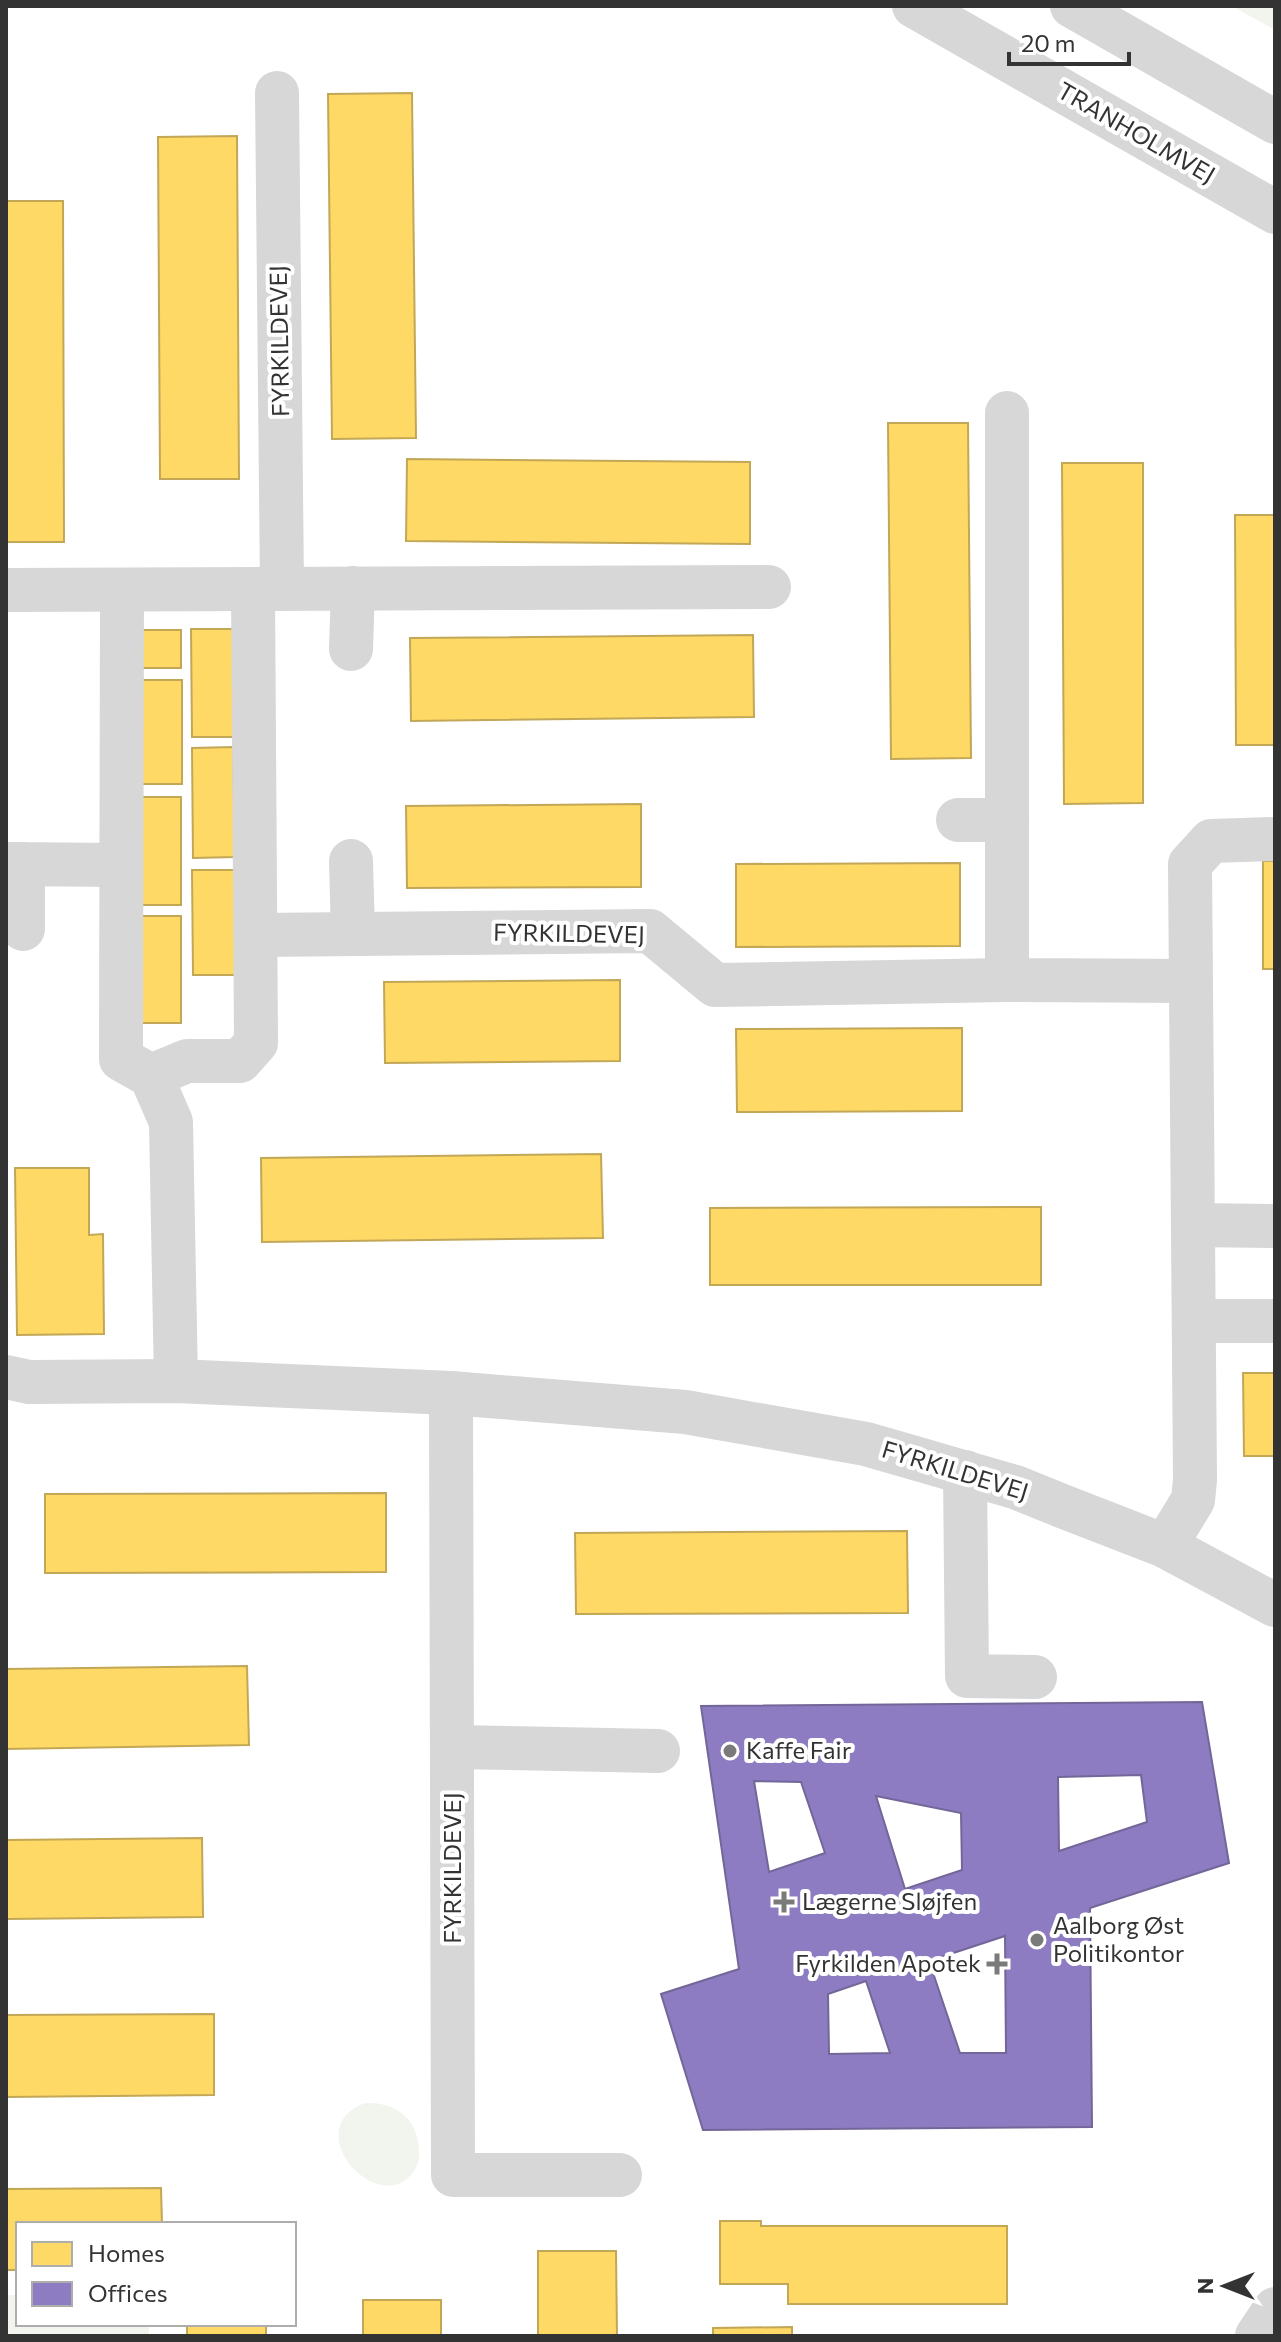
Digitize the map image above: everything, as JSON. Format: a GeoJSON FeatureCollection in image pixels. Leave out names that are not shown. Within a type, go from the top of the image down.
{"type":"FeatureCollection","features":[{"type":"Feature","properties":{"kind":"street","name":"TRANHOLMVEJ"},"geometry":{"type":"LineString","coordinates":[[914,6],[1275,212]]}},
{"type":"Feature","properties":{"kind":"street"},"geometry":{"type":"LineString","coordinates":[[1072,6],[1275,122]]}},
{"type":"Feature","properties":{"kind":"street","name":"FYRKILDEVEJ"},"geometry":{"type":"LineString","coordinates":[[151,1076],[187,1061],[240,1061],[256,1043],[277,93]]}},
{"type":"Feature","properties":{"kind":"street"},"geometry":{"type":"LineString","coordinates":[[1007,413],[1007,980]]}},
{"type":"Feature","properties":{"kind":"street"},"geometry":{"type":"LineString","coordinates":[[7,590],[769,587]]}},
{"type":"Feature","properties":{"kind":"street"},"geometry":{"type":"LineString","coordinates":[[351,649],[353,588]]}},
{"type":"Feature","properties":{"kind":"street"},"geometry":{"type":"LineString","coordinates":[[122,591],[121,1059],[151,1076],[171,1122],[176,1381]]}},
{"type":"Feature","properties":{"kind":"street"},"geometry":{"type":"LineString","coordinates":[[958,820],[1007,820]]}},
{"type":"Feature","properties":{"kind":"street"},"geometry":{"type":"LineString","coordinates":[[1165,1546],[1193,1500],[1190,864],[1211,841],[1275,839]]}},
{"type":"Feature","properties":{"kind":"street"},"geometry":{"type":"LineString","coordinates":[[351,861],[353,934]]}},
{"type":"Feature","properties":{"kind":"street"},"geometry":{"type":"LineString","coordinates":[[23,929],[15,864],[121,865]]}},
{"type":"Feature","properties":{"kind":"street","name":"FYRKILDEVEJ"},"geometry":{"type":"LineString","coordinates":[[257,935],[650,931],[715,985],[1007,980],[1191,981]]}},
{"type":"Feature","properties":{"kind":"street"},"geometry":{"type":"LineString","coordinates":[[1193,1225],[1275,1226]]}},
{"type":"Feature","properties":{"kind":"street"},"geometry":{"type":"LineString","coordinates":[[1194,1321],[1275,1321]]}},
{"type":"Feature","properties":{"kind":"street","name":"FYRKILDEVEJ"},"geometry":{"type":"LineString","coordinates":[[6,1377],[29,1382],[176,1381],[451,1393],[685,1412],[866,1444],[1015,1487],[1165,1546],[1275,1605]]}},
{"type":"Feature","properties":{"kind":"street","name":"FYRKILDEVEJ"},"geometry":{"type":"LineString","coordinates":[[451,1393],[453,2175],[620,2175]]}},
{"type":"Feature","properties":{"kind":"street"},"geometry":{"type":"LineString","coordinates":[[965,1472],[967,1676],[1035,1677]]}},
{"type":"Feature","properties":{"kind":"street"},"geometry":{"type":"LineString","coordinates":[[453,1747],[658,1751]]}},
{"type":"Feature","properties":{"kind":"street"},"geometry":{"type":"LineString","coordinates":[[1257,2336],[1275,2309]]}},
{"type":"Feature","properties":{"kind":"shaded area"},"geometry":{"type":"Polygon","coordinates":[[[1232,6],[1275,6],[1275,30],[1232,6]]]}},
{"type":"Feature","properties":{"kind":"shaded area"},"geometry":{"type":"Polygon","coordinates":[[[365,2103],[384,2105],[400,2112],[416,2133],[419,2149],[417,2164],[414,2171],[399,2184],[382,2185],[365,2178],[351,2166],[341,2149],[339,2132],[346,2115],[365,2103]]]}},
{"type":"Feature","properties":{"kind":"shaded area"},"geometry":{"type":"Polygon","coordinates":[[[6,2295],[16,2295],[16,2326],[149,2326],[149,2336],[6,2336],[6,2295]]]}},
{"type":"Feature","properties":{"kind":"building: Homes"},"geometry":{"type":"Polygon","coordinates":[[[412,93],[416,438],[332,439],[328,94],[412,93]]]}},
{"type":"Feature","properties":{"kind":"building: Homes"},"geometry":{"type":"Polygon","coordinates":[[[237,136],[239,479],[160,479],[158,137],[237,136]]]}},
{"type":"Feature","properties":{"kind":"building: Homes"},"geometry":{"type":"Polygon","coordinates":[[[6,201],[63,201],[64,542],[6,542],[6,201]]]}},
{"type":"Feature","properties":{"kind":"building: Homes"},"geometry":{"type":"Polygon","coordinates":[[[888,423],[968,423],[971,758],[891,759],[888,423]]]}},
{"type":"Feature","properties":{"kind":"building: Homes"},"geometry":{"type":"Polygon","coordinates":[[[407,459],[750,462],[750,544],[406,541],[407,459]]]}},
{"type":"Feature","properties":{"kind":"building: Homes"},"geometry":{"type":"Polygon","coordinates":[[[1062,463],[1143,463],[1143,803],[1064,804],[1062,463]]]}},
{"type":"Feature","properties":{"kind":"building: Homes"},"geometry":{"type":"Polygon","coordinates":[[[1235,515],[1275,515],[1275,745],[1236,745],[1235,515]]]}},
{"type":"Feature","properties":{"kind":"building: Homes"},"geometry":{"type":"Polygon","coordinates":[[[191,629],[234,629],[235,737],[192,737],[191,629]]]}},
{"type":"Feature","properties":{"kind":"building: Homes"},"geometry":{"type":"Polygon","coordinates":[[[139,630],[181,630],[181,668],[139,668],[139,630]]]}},
{"type":"Feature","properties":{"kind":"building: Homes"},"geometry":{"type":"Polygon","coordinates":[[[753,635],[754,717],[411,721],[410,638],[753,635]]]}},
{"type":"Feature","properties":{"kind":"building: Homes"},"geometry":{"type":"Polygon","coordinates":[[[139,680],[182,680],[182,784],[139,784],[139,680]]]}},
{"type":"Feature","properties":{"kind":"building: Homes"},"geometry":{"type":"Polygon","coordinates":[[[233,747],[235,857],[193,858],[192,748],[233,747]]]}},
{"type":"Feature","properties":{"kind":"building: Homes"},"geometry":{"type":"Polygon","coordinates":[[[139,797],[181,797],[181,905],[139,905],[139,797]]]}},
{"type":"Feature","properties":{"kind":"building: Homes"},"geometry":{"type":"Polygon","coordinates":[[[641,804],[641,887],[407,888],[406,806],[641,804]]]}},
{"type":"Feature","properties":{"kind":"building: Homes"},"geometry":{"type":"Polygon","coordinates":[[[1263,861],[1275,861],[1275,969],[1263,969],[1263,861]]]}},
{"type":"Feature","properties":{"kind":"building: Homes"},"geometry":{"type":"Polygon","coordinates":[[[960,863],[960,946],[736,947],[736,864],[960,863]]]}},
{"type":"Feature","properties":{"kind":"building: Homes"},"geometry":{"type":"Polygon","coordinates":[[[192,870],[235,870],[235,975],[193,975],[192,870]]]}},
{"type":"Feature","properties":{"kind":"building: Homes"},"geometry":{"type":"Polygon","coordinates":[[[140,916],[181,916],[181,1023],[140,1023],[140,916]]]}},
{"type":"Feature","properties":{"kind":"building: Homes"},"geometry":{"type":"Polygon","coordinates":[[[620,980],[620,1061],[385,1063],[384,982],[620,980]]]}},
{"type":"Feature","properties":{"kind":"building: Homes"},"geometry":{"type":"Polygon","coordinates":[[[962,1028],[962,1111],[737,1112],[736,1029],[962,1028]]]}},
{"type":"Feature","properties":{"kind":"building: Homes"},"geometry":{"type":"Polygon","coordinates":[[[601,1154],[603,1238],[262,1242],[261,1158],[601,1154]]]}},
{"type":"Feature","properties":{"kind":"building: Homes"},"geometry":{"type":"Polygon","coordinates":[[[15,1168],[89,1168],[89,1235],[103,1234],[104,1334],[17,1335],[15,1168]]]}},
{"type":"Feature","properties":{"kind":"building: Homes"},"geometry":{"type":"Polygon","coordinates":[[[1041,1207],[1041,1285],[710,1285],[710,1208],[1041,1207]]]}},
{"type":"Feature","properties":{"kind":"building: Homes"},"geometry":{"type":"Polygon","coordinates":[[[1243,1373],[1275,1373],[1275,1456],[1244,1456],[1243,1373]]]}},
{"type":"Feature","properties":{"kind":"building: Homes"},"geometry":{"type":"Polygon","coordinates":[[[386,1493],[386,1572],[45,1573],[45,1494],[386,1493]]]}},
{"type":"Feature","properties":{"kind":"building: Homes"},"geometry":{"type":"Polygon","coordinates":[[[907,1531],[908,1613],[576,1614],[575,1533],[907,1531]]]}},
{"type":"Feature","properties":{"kind":"building: Homes"},"geometry":{"type":"Polygon","coordinates":[[[247,1666],[249,1745],[6,1749],[6,1669],[247,1666]]]}},
{"type":"Feature","properties":{"kind":"building: Homes"},"geometry":{"type":"Polygon","coordinates":[[[202,1838],[203,1917],[6,1919],[6,1840],[202,1838]]]}},
{"type":"Feature","properties":{"kind":"building: Homes"},"geometry":{"type":"Polygon","coordinates":[[[214,2014],[214,2095],[6,2097],[6,2015],[214,2014]]]}},
{"type":"Feature","properties":{"kind":"building: Homes"},"geometry":{"type":"Polygon","coordinates":[[[161,2188],[162,2222],[16,2222],[16,2270],[6,2270],[6,2189],[161,2188]]]}},
{"type":"Feature","properties":{"kind":"building: Homes"},"geometry":{"type":"Polygon","coordinates":[[[720,2221],[761,2221],[761,2226],[1007,2226],[1007,2304],[788,2304],[788,2284],[720,2284],[720,2221]]]}},
{"type":"Feature","properties":{"kind":"building: Homes"},"geometry":{"type":"Polygon","coordinates":[[[538,2251],[616,2251],[617,2336],[538,2336],[538,2251]]]}},
{"type":"Feature","properties":{"kind":"building: Homes"},"geometry":{"type":"Polygon","coordinates":[[[363,2300],[441,2300],[441,2336],[363,2336],[363,2300]]]}},
{"type":"Feature","properties":{"kind":"building: Homes"},"geometry":{"type":"Polygon","coordinates":[[[187,2326],[266,2326],[266,2336],[187,2336],[187,2326]]]}},
{"type":"Feature","properties":{"kind":"building: Homes"},"geometry":{"type":"Polygon","coordinates":[[[792,2327],[792,2336],[713,2336],[713,2328],[792,2327]]]}},
{"type":"Feature","properties":{"kind":"building: Offices"},"geometry":{"type":"Polygon","coordinates":[[[1202,1702],[1229,1863],[1090,1908],[1092,2127],[703,2130],[661,1994],[739,1969],[701,1706],[1202,1702]],[[1141,1775],[1058,1777],[1059,1851],[1147,1822],[1141,1775]],[[754,1781],[769,1872],[825,1853],[801,1782],[754,1781]],[[876,1796],[905,1889],[962,1870],[961,1813],[876,1796]],[[1005,1936],[929,1961],[960,2053],[1006,2053],[1005,1936]],[[866,1981],[828,1994],[829,2054],[890,2053],[866,1981]]]}},
{"type":"Feature","properties":{"kind":"place","name":"Kaffe Fair"},"geometry":{"type":"Point","coordinates":[730,1751]}},
{"type":"Feature","properties":{"kind":"place","name":"Lægerne Sløjfen"},"geometry":{"type":"Point","coordinates":[784,1902]}},
{"type":"Feature","properties":{"kind":"place","name":"Aalborg Øst Politikontor"},"geometry":{"type":"Point","coordinates":[1037,1940]}},
{"type":"Feature","properties":{"kind":"place","name":"Fyrkilden Apotek"},"geometry":{"type":"Point","coordinates":[997,1964]}}]}
